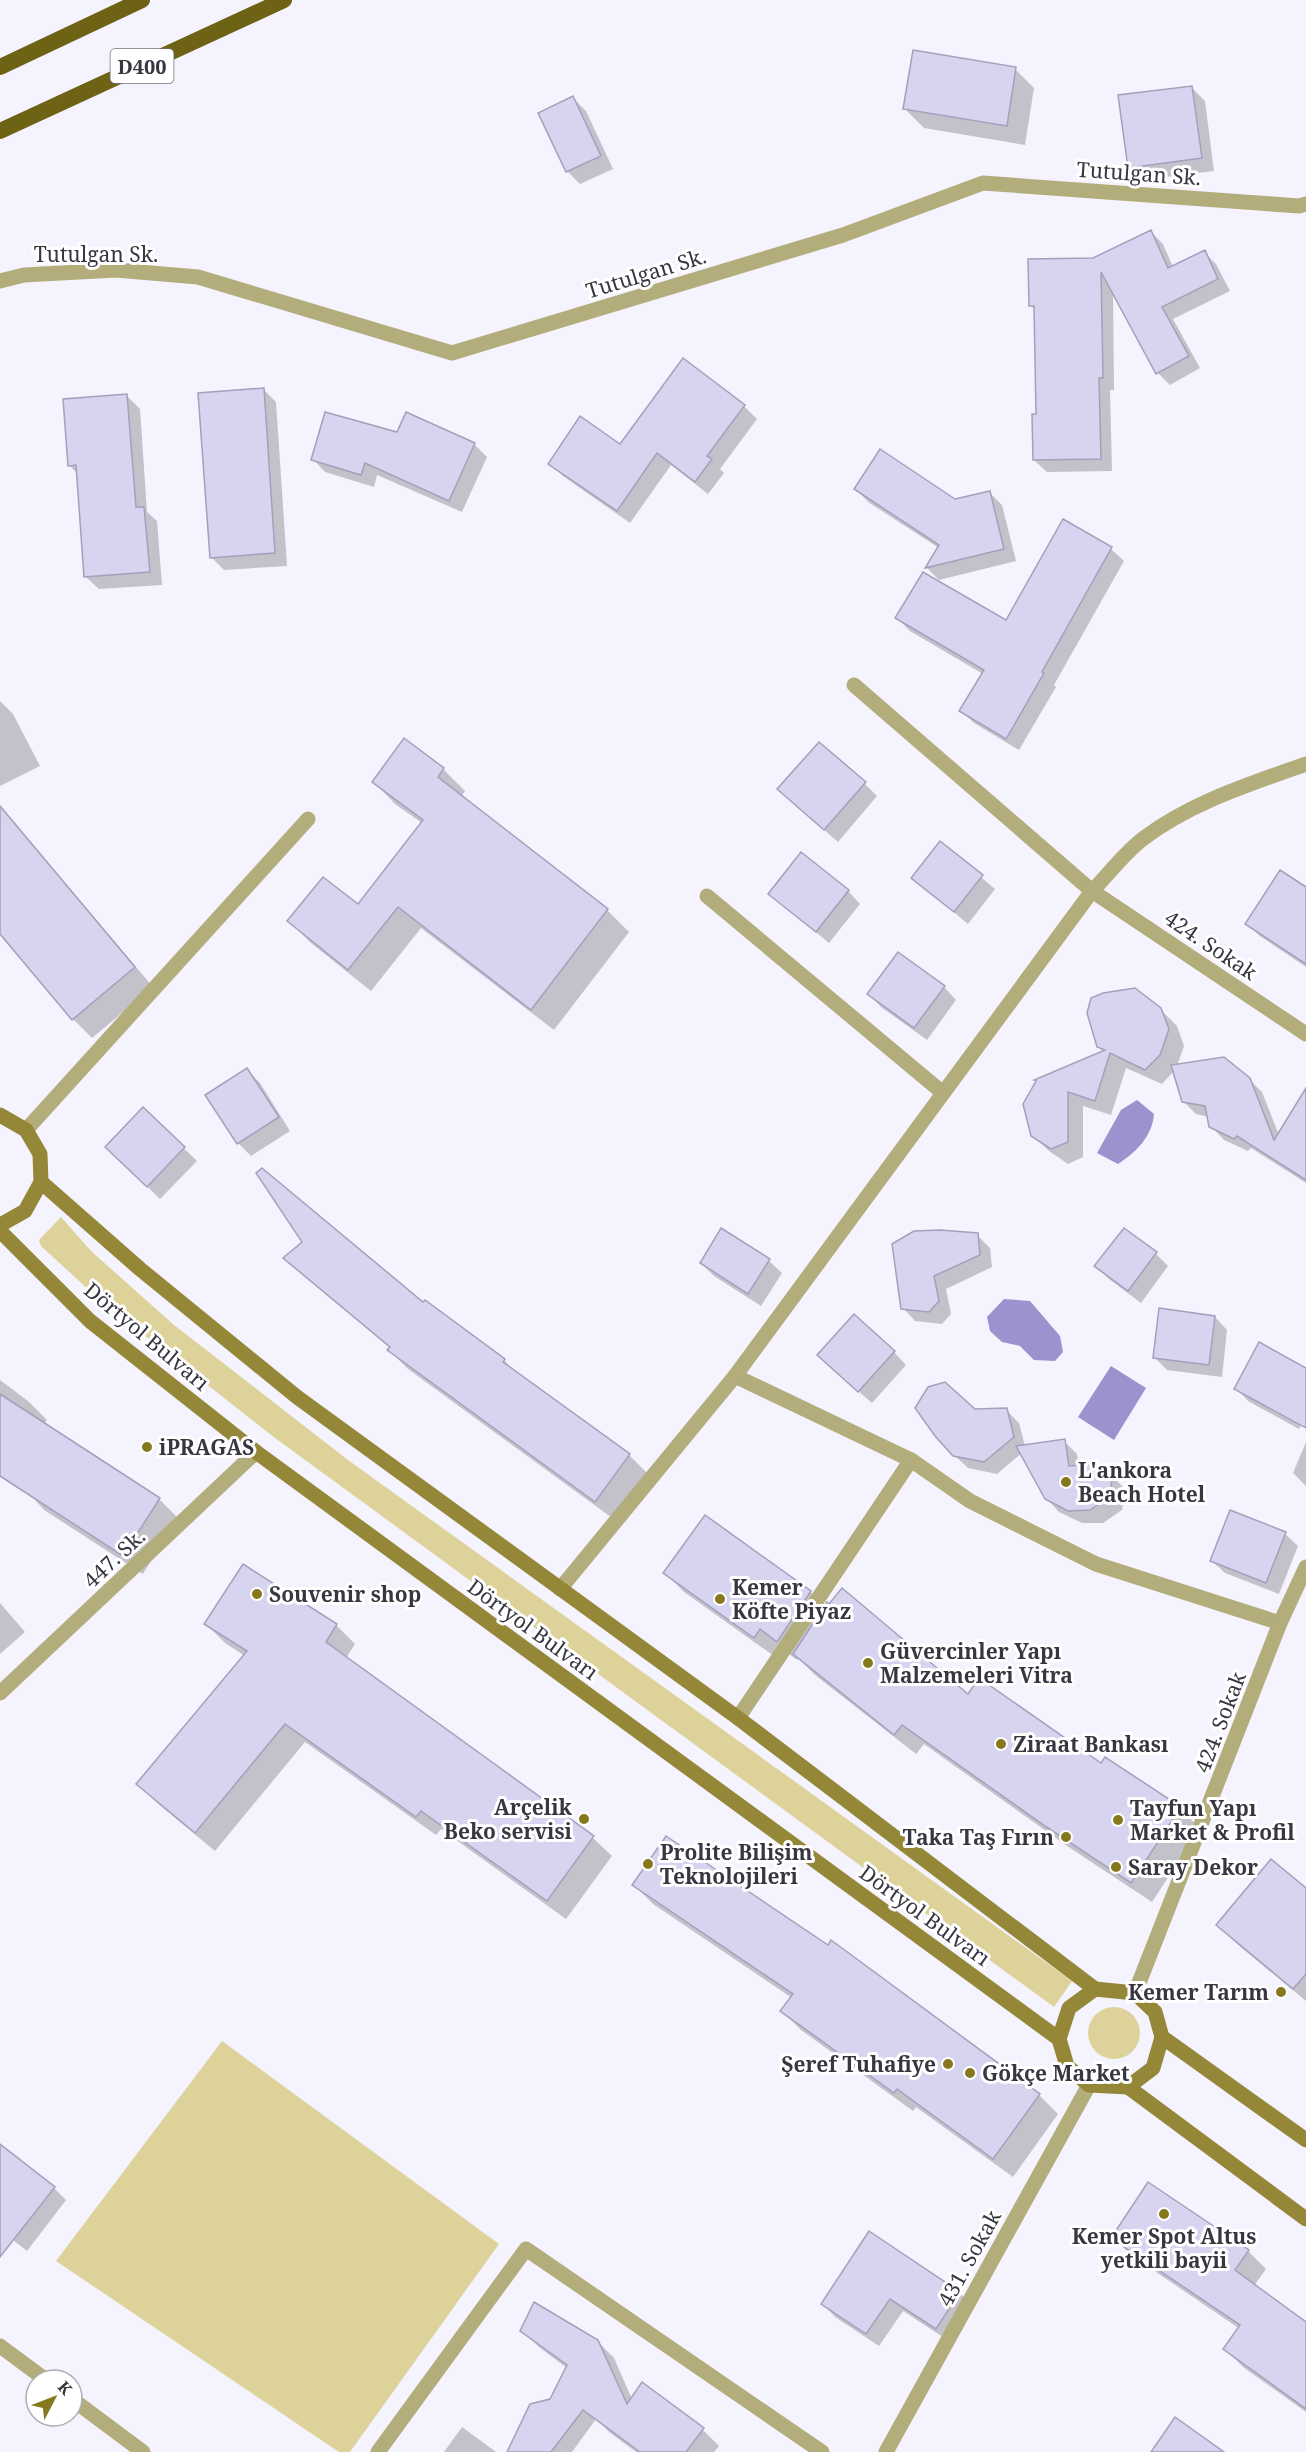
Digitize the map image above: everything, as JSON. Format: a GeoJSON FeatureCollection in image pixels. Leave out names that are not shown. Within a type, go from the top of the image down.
{"type":"FeatureCollection","features":[{"type":"Feature","properties":{"kind":"highway","name":"D400"},"geometry":{"type":"LineString","coordinates":[[0,67],[142,0]]}},
{"type":"Feature","properties":{"kind":"highway","name":"D400"},"geometry":{"type":"LineString","coordinates":[[0,131],[284,0]]}},
{"type":"Feature","properties":{"kind":"main road"},"geometry":{"type":"LineString","coordinates":[[0,1115],[26,1130],[40,1154],[41,1182],[25,1211],[0,1224]]}},
{"type":"Feature","properties":{"kind":"main road","name":"Dörtyol Bulvarı"},"geometry":{"type":"LineString","coordinates":[[41,1182],[140,1269],[297,1397],[738,1718],[1095,1989]]}},
{"type":"Feature","properties":{"kind":"main road","name":"Dörtyol Bulvarı"},"geometry":{"type":"LineString","coordinates":[[0,1231],[90,1321],[256,1452],[1059,2039]]}},
{"type":"Feature","properties":{"kind":"main road"},"geometry":{"type":"LineString","coordinates":[[1128,2087],[1153,2068],[1162,2037],[1155,2012],[1135,1993],[1095,1989],[1069,2008],[1059,2039],[1067,2067],[1089,2085],[1128,2087],[1306,2219]]}},
{"type":"Feature","properties":{"kind":"main road"},"geometry":{"type":"LineString","coordinates":[[1162,2037],[1306,2140]]}},
{"type":"Feature","properties":{"kind":"street","name":"Tutulgan Sk."},"geometry":{"type":"LineString","coordinates":[[0,281],[24,275],[116,270],[198,277],[452,353],[843,235],[983,183],[1287,205],[1306,204]]}},
{"type":"Feature","properties":{"kind":"street","name":"424. Sokak"},"geometry":{"type":"LineString","coordinates":[[854,685],[1092,891],[1306,1034]]}},
{"type":"Feature","properties":{"kind":"street"},"geometry":{"type":"LineString","coordinates":[[560,1589],[735,1376],[1092,891],[1142,839],[1186,812],[1228,793],[1306,764]]}},
{"type":"Feature","properties":{"kind":"street"},"geometry":{"type":"LineString","coordinates":[[26,1130],[308,819]]}},
{"type":"Feature","properties":{"kind":"street"},"geometry":{"type":"LineString","coordinates":[[707,896],[943,1093]]}},
{"type":"Feature","properties":{"kind":"street"},"geometry":{"type":"LineString","coordinates":[[735,1376],[911,1460],[970,1501],[1096,1564],[1280,1623]]}},
{"type":"Feature","properties":{"kind":"street","name":"447. Sk."},"geometry":{"type":"LineString","coordinates":[[0,1694],[256,1452]]}},
{"type":"Feature","properties":{"kind":"street"},"geometry":{"type":"LineString","coordinates":[[738,1718],[911,1460]]}},
{"type":"Feature","properties":{"kind":"street","name":"424. Sokak"},"geometry":{"type":"LineString","coordinates":[[1135,1993],[1280,1623],[1306,1567]]}},
{"type":"Feature","properties":{"kind":"street","name":"431. Sokak"},"geometry":{"type":"LineString","coordinates":[[886,2452],[1089,2085]]}},
{"type":"Feature","properties":{"kind":"street"},"geometry":{"type":"LineString","coordinates":[[378,2452],[526,2249],[822,2452]]}},
{"type":"Feature","properties":{"kind":"street"},"geometry":{"type":"LineString","coordinates":[[0,2346],[30,2368]]}},
{"type":"Feature","properties":{"kind":"street"},"geometry":{"type":"LineString","coordinates":[[84,2408],[143,2452]]}},
{"type":"Feature","properties":{"kind":"shaded area"},"geometry":{"type":"Polygon","coordinates":[[[1137,1100],[1154,1114],[1153,1122],[1142,1143],[1118,1164],[1097,1153],[1121,1110],[1137,1100]]]}},
{"type":"Feature","properties":{"kind":"shaded area"},"geometry":{"type":"Polygon","coordinates":[[[61,1217],[91,1251],[174,1325],[348,1460],[1072,1981],[1054,2007],[275,1438],[102,1302],[41,1246],[39,1240],[61,1217]]]}},
{"type":"Feature","properties":{"kind":"shaded area"},"geometry":{"type":"Polygon","coordinates":[[[1004,1299],[1030,1301],[1060,1336],[1063,1352],[1055,1361],[1034,1360],[1020,1346],[1002,1342],[990,1331],[987,1317],[1004,1299]]]}},
{"type":"Feature","properties":{"kind":"shaded area"},"geometry":{"type":"Polygon","coordinates":[[[1111,1366],[1146,1388],[1114,1440],[1078,1417],[1111,1366]]]}},
{"type":"Feature","properties":{"kind":"shaded area"},"geometry":{"type":"Polygon","coordinates":[[[1114,2007],[1124,2009],[1132,2015],[1138,2023],[1140,2033],[1138,2043],[1132,2051],[1124,2057],[1114,2059],[1104,2057],[1096,2051],[1090,2043],[1088,2033],[1090,2023],[1096,2015],[1104,2009],[1114,2007]]]}},
{"type":"Feature","properties":{"kind":"shaded area"},"geometry":{"type":"Polygon","coordinates":[[[222,2041],[499,2244],[350,2452],[339,2452],[56,2261],[222,2041]]]}},
{"type":"Feature","properties":{"kind":"building"},"geometry":{"type":"Polygon","coordinates":[[[913,50],[1016,67],[1007,126],[903,109],[913,50]]]}},
{"type":"Feature","properties":{"kind":"building"},"geometry":{"type":"Polygon","coordinates":[[[1192,86],[1202,158],[1128,168],[1118,95],[1192,86]]]}},
{"type":"Feature","properties":{"kind":"building"},"geometry":{"type":"Polygon","coordinates":[[[573,96],[601,156],[566,172],[538,113],[573,96]]]}},
{"type":"Feature","properties":{"kind":"building"},"geometry":{"type":"Polygon","coordinates":[[[1151,230],[1168,268],[1205,250],[1218,279],[1162,307],[1189,356],[1156,374],[1101,272],[1103,378],[1099,378],[1101,459],[1033,460],[1032,414],[1036,414],[1034,306],[1029,306],[1028,259],[1093,258],[1151,230]]]}},
{"type":"Feature","properties":{"kind":"building"},"geometry":{"type":"Polygon","coordinates":[[[683,358],[745,405],[707,456],[712,459],[695,482],[657,453],[617,511],[548,464],[580,416],[620,444],[683,358]]]}},
{"type":"Feature","properties":{"kind":"building"},"geometry":{"type":"Polygon","coordinates":[[[264,388],[275,553],[210,558],[198,393],[264,388]]]}},
{"type":"Feature","properties":{"kind":"building"},"geometry":{"type":"Polygon","coordinates":[[[127,394],[136,507],[144,507],[150,572],[84,577],[76,465],[68,466],[63,399],[127,394]]]}},
{"type":"Feature","properties":{"kind":"building"},"geometry":{"type":"Polygon","coordinates":[[[325,412],[397,432],[406,412],[475,443],[449,501],[365,463],[361,475],[311,460],[325,412]]]}},
{"type":"Feature","properties":{"kind":"building"},"geometry":{"type":"Polygon","coordinates":[[[880,449],[955,499],[990,491],[1004,549],[925,568],[939,545],[854,489],[880,449]]]}},
{"type":"Feature","properties":{"kind":"building"},"geometry":{"type":"Polygon","coordinates":[[[1063,519],[1112,547],[1006,739],[959,711],[984,670],[895,618],[923,572],[1006,620],[1063,519]]]}},
{"type":"Feature","properties":{"kind":"building"},"geometry":{"type":"Polygon","coordinates":[[[404,738],[444,768],[438,777],[608,909],[531,1010],[398,907],[348,970],[287,921],[323,877],[358,904],[423,820],[372,782],[404,738]]]}},
{"type":"Feature","properties":{"kind":"building"},"geometry":{"type":"Polygon","coordinates":[[[819,742],[866,782],[824,830],[777,789],[819,742]]]}},
{"type":"Feature","properties":{"kind":"building"},"geometry":{"type":"Polygon","coordinates":[[[0,806],[135,967],[72,1020],[0,934],[0,806]]]}},
{"type":"Feature","properties":{"kind":"building"},"geometry":{"type":"Polygon","coordinates":[[[940,841],[983,875],[954,912],[911,878],[940,841]]]}},
{"type":"Feature","properties":{"kind":"building"},"geometry":{"type":"Polygon","coordinates":[[[801,852],[849,890],[816,932],[768,894],[801,852]]]}},
{"type":"Feature","properties":{"kind":"building"},"geometry":{"type":"Polygon","coordinates":[[[1280,870],[1306,887],[1306,964],[1245,924],[1280,870]]]}},
{"type":"Feature","properties":{"kind":"building"},"geometry":{"type":"Polygon","coordinates":[[[898,952],[945,986],[914,1028],[867,994],[898,952]]]}},
{"type":"Feature","properties":{"kind":"building"},"geometry":{"type":"Polygon","coordinates":[[[1135,988],[1161,1008],[1169,1029],[1160,1055],[1145,1070],[1110,1053],[1095,1101],[1068,1092],[1068,1142],[1051,1149],[1031,1136],[1023,1104],[1036,1081],[1034,1080],[1105,1050],[1097,1047],[1087,1013],[1091,998],[1103,993],[1135,988]]]}},
{"type":"Feature","properties":{"kind":"building"},"geometry":{"type":"Polygon","coordinates":[[[1224,1057],[1250,1078],[1274,1140],[1306,1088],[1306,1180],[1237,1136],[1234,1139],[1209,1127],[1205,1106],[1182,1102],[1171,1065],[1224,1057]]]}},
{"type":"Feature","properties":{"kind":"building"},"geometry":{"type":"Polygon","coordinates":[[[247,1068],[279,1117],[237,1144],[205,1095],[247,1068]]]}},
{"type":"Feature","properties":{"kind":"building"},"geometry":{"type":"Polygon","coordinates":[[[143,1107],[185,1147],[147,1187],[105,1147],[143,1107]]]}},
{"type":"Feature","properties":{"kind":"building"},"geometry":{"type":"Polygon","coordinates":[[[262,1168],[423,1302],[425,1300],[505,1359],[503,1362],[630,1454],[595,1502],[387,1350],[390,1347],[283,1258],[302,1242],[256,1173],[262,1168]]]}},
{"type":"Feature","properties":{"kind":"building"},"geometry":{"type":"Polygon","coordinates":[[[721,1228],[770,1259],[748,1294],[700,1263],[721,1228]]]}},
{"type":"Feature","properties":{"kind":"building"},"geometry":{"type":"Polygon","coordinates":[[[1124,1228],[1157,1252],[1128,1291],[1094,1266],[1124,1228]]]}},
{"type":"Feature","properties":{"kind":"building"},"geometry":{"type":"Polygon","coordinates":[[[940,1230],[978,1233],[980,1255],[934,1276],[939,1301],[929,1312],[901,1309],[892,1244],[914,1231],[940,1230]]]}},
{"type":"Feature","properties":{"kind":"building"},"geometry":{"type":"Polygon","coordinates":[[[1159,1308],[1215,1316],[1209,1365],[1153,1358],[1159,1308]]]}},
{"type":"Feature","properties":{"kind":"building"},"geometry":{"type":"Polygon","coordinates":[[[854,1314],[895,1351],[858,1392],[817,1355],[854,1314]]]}},
{"type":"Feature","properties":{"kind":"building"},"geometry":{"type":"Polygon","coordinates":[[[1259,1342],[1306,1368],[1306,1428],[1234,1389],[1259,1342]]]}},
{"type":"Feature","properties":{"kind":"building"},"geometry":{"type":"Polygon","coordinates":[[[945,1382],[975,1409],[1007,1408],[1014,1437],[984,1462],[953,1456],[915,1408],[928,1387],[945,1382]]]}},
{"type":"Feature","properties":{"kind":"building"},"geometry":{"type":"Polygon","coordinates":[[[0,1394],[160,1498],[123,1556],[0,1476],[0,1394]]]}},
{"type":"Feature","properties":{"kind":"building"},"geometry":{"type":"Polygon","coordinates":[[[1065,1439],[1069,1466],[1096,1464],[1113,1475],[1109,1497],[1090,1510],[1068,1511],[1045,1499],[1016,1446],[1065,1439]]]}},
{"type":"Feature","properties":{"kind":"building"},"geometry":{"type":"Polygon","coordinates":[[[1230,1510],[1286,1532],[1266,1583],[1210,1561],[1230,1510]]]}},
{"type":"Feature","properties":{"kind":"building"},"geometry":{"type":"Polygon","coordinates":[[[705,1515],[811,1591],[777,1642],[760,1629],[754,1638],[663,1573],[705,1515]]]}},
{"type":"Feature","properties":{"kind":"building"},"geometry":{"type":"Polygon","coordinates":[[[243,1564],[337,1624],[326,1642],[594,1836],[547,1901],[421,1811],[416,1817],[285,1724],[195,1833],[136,1784],[247,1651],[204,1624],[243,1564]]]}},
{"type":"Feature","properties":{"kind":"building"},"geometry":{"type":"Polygon","coordinates":[[[842,1588],[968,1694],[979,1678],[1101,1763],[1105,1757],[1181,1807],[1131,1883],[1045,1826],[902,1725],[894,1735],[793,1654],[827,1602],[829,1604],[842,1588]]]}},
{"type":"Feature","properties":{"kind":"building"},"geometry":{"type":"Polygon","coordinates":[[[666,1836],[828,1945],[831,1940],[1040,2094],[993,2159],[897,2089],[894,2093],[780,2011],[793,1994],[632,1885],[666,1836]]]}},
{"type":"Feature","properties":{"kind":"building"},"geometry":{"type":"Polygon","coordinates":[[[1271,1859],[1306,1888],[1306,1974],[1293,1989],[1216,1925],[1271,1859]]]}},
{"type":"Feature","properties":{"kind":"building"},"geometry":{"type":"Polygon","coordinates":[[[0,2144],[55,2187],[0,2257],[0,2144]]]}},
{"type":"Feature","properties":{"kind":"building"},"geometry":{"type":"Polygon","coordinates":[[[1148,2182],[1249,2250],[1235,2270],[1306,2322],[1306,2409],[1223,2349],[1240,2325],[1111,2238],[1148,2182]]]}},
{"type":"Feature","properties":{"kind":"building"},"geometry":{"type":"Polygon","coordinates":[[[869,2231],[960,2292],[936,2329],[890,2299],[866,2334],[821,2304],[869,2231]]]}},
{"type":"Feature","properties":{"kind":"building"},"geometry":{"type":"Polygon","coordinates":[[[534,2302],[598,2340],[627,2404],[642,2382],[704,2428],[686,2452],[640,2452],[583,2410],[551,2452],[507,2452],[530,2404],[550,2399],[567,2365],[520,2331],[534,2302]]]}},
{"type":"Feature","properties":{"kind":"building"},"geometry":{"type":"Polygon","coordinates":[[[1175,2417],[1224,2452],[1151,2452],[1175,2417]]]}},
{"type":"Feature","properties":{"kind":"place","name":"iPRAGAS"},"geometry":{"type":"Point","coordinates":[147,1447]}},
{"type":"Feature","properties":{"kind":"place","name":"L'ankora Beach Hotel"},"geometry":{"type":"Point","coordinates":[1066,1482]}},
{"type":"Feature","properties":{"kind":"place","name":"Souvenir shop"},"geometry":{"type":"Point","coordinates":[257,1594]}},
{"type":"Feature","properties":{"kind":"place","name":"Kemer Köfte Piyaz"},"geometry":{"type":"Point","coordinates":[720,1599]}},
{"type":"Feature","properties":{"kind":"place","name":"Güvercinler Yapı Malzemeleri Vitra"},"geometry":{"type":"Point","coordinates":[868,1663]}},
{"type":"Feature","properties":{"kind":"place","name":"Ziraat Bankası"},"geometry":{"type":"Point","coordinates":[1001,1744]}},
{"type":"Feature","properties":{"kind":"place","name":"Arçelik Beko servisi"},"geometry":{"type":"Point","coordinates":[584,1819]}},
{"type":"Feature","properties":{"kind":"place","name":"Tayfun Yapı Market & Profil"},"geometry":{"type":"Point","coordinates":[1118,1820]}},
{"type":"Feature","properties":{"kind":"place","name":"Taka Taş Fırın"},"geometry":{"type":"Point","coordinates":[1066,1837]}},
{"type":"Feature","properties":{"kind":"place","name":"Prolite Bilişim Teknolojileri"},"geometry":{"type":"Point","coordinates":[648,1864]}},
{"type":"Feature","properties":{"kind":"place","name":"Saray Dekor"},"geometry":{"type":"Point","coordinates":[1116,1867]}},
{"type":"Feature","properties":{"kind":"place","name":"Kemer Tarım"},"geometry":{"type":"Point","coordinates":[1281,1992]}},
{"type":"Feature","properties":{"kind":"place","name":"Şeref Tuhafiye"},"geometry":{"type":"Point","coordinates":[948,2064]}},
{"type":"Feature","properties":{"kind":"place","name":"Gökçe Market"},"geometry":{"type":"Point","coordinates":[970,2073]}},
{"type":"Feature","properties":{"kind":"place","name":"Kemer Spot Altus yetkili bayii"},"geometry":{"type":"Point","coordinates":[1164,2214]}}]}
